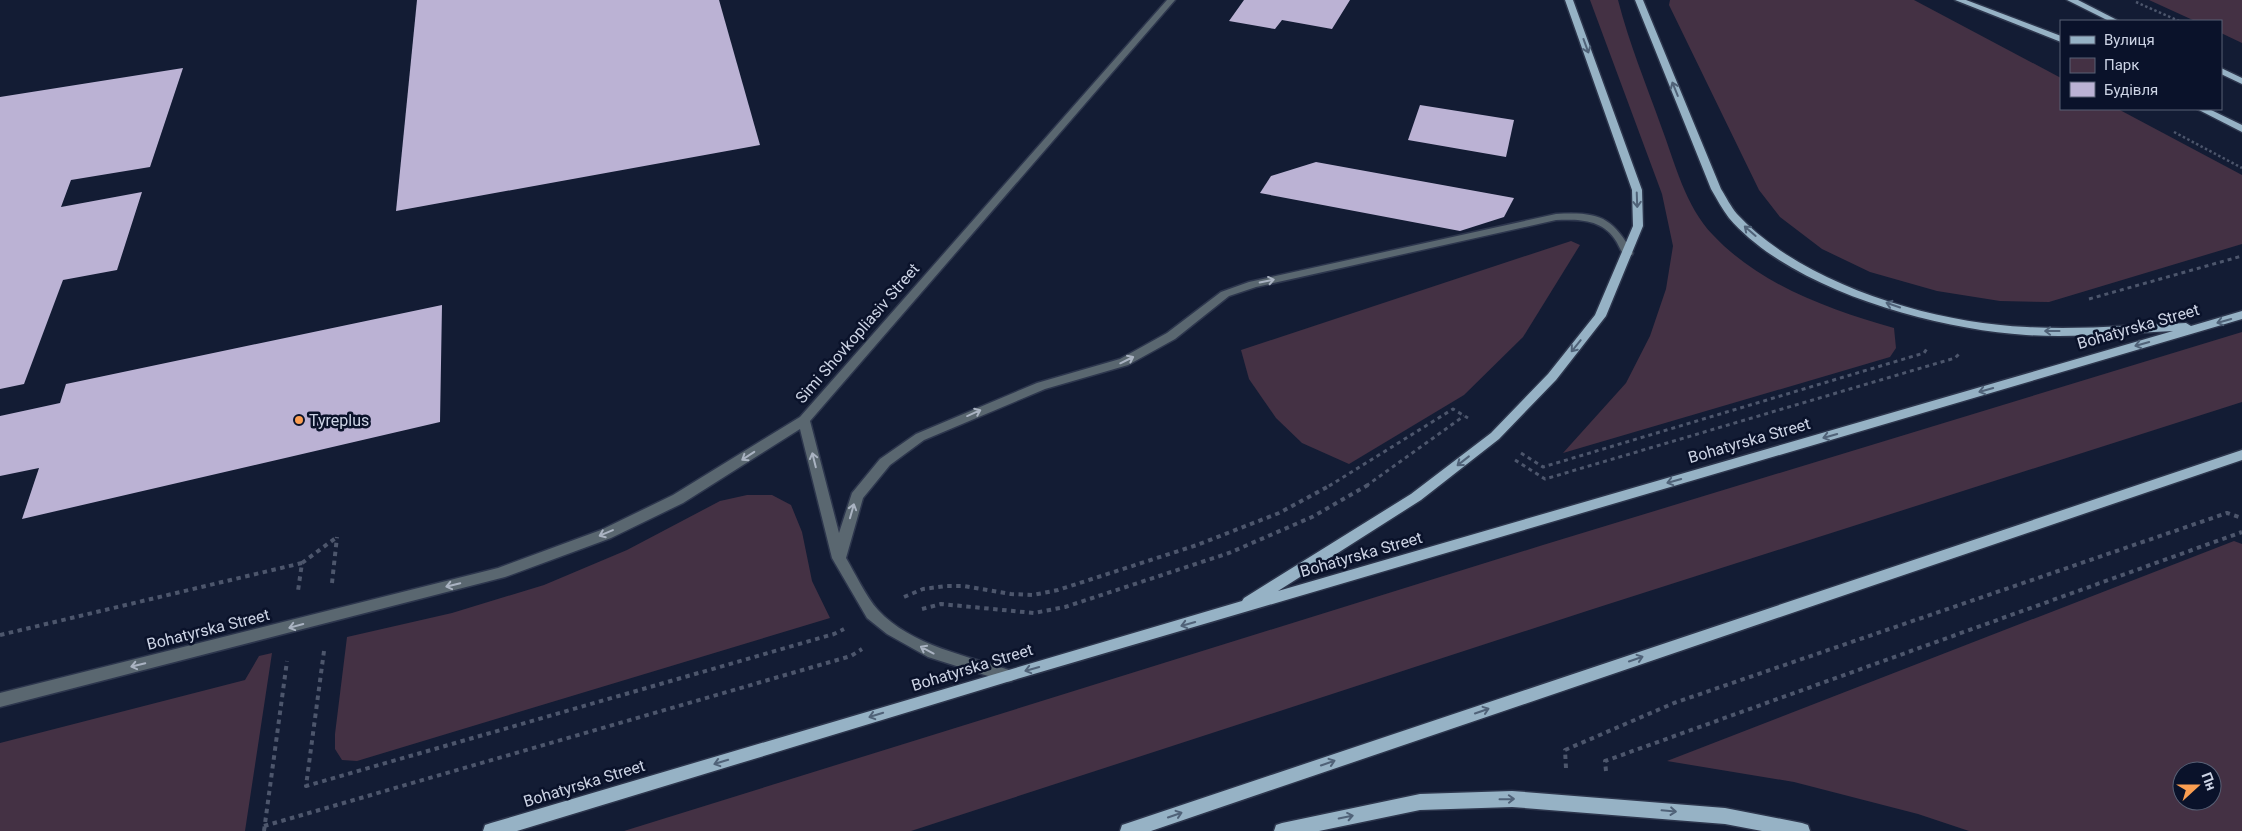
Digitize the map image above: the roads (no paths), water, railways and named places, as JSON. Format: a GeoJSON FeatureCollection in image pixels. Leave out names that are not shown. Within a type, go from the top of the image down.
{"type":"FeatureCollection","features":[{"type":"Feature","properties":{"kind":"main road"},"geometry":{"type":"LineString","coordinates":[[1235,610],[1416,497],[1491,439],[1552,377],[1600,316],[1638,226],[1637,190],[1569,0]]}},
{"type":"Feature","properties":{"kind":"main road"},"geometry":{"type":"LineString","coordinates":[[1639,0],[1716,189],[1733,217],[1760,240],[1806,271],[1862,295],[1928,317],[1985,327],[2026,331],[2091,331],[2206,326]]}},
{"type":"Feature","properties":{"kind":"main road"},"geometry":{"type":"LineString","coordinates":[[1959,0],[2060,39]]}},
{"type":"Feature","properties":{"kind":"main road"},"geometry":{"type":"LineString","coordinates":[[1984,0],[2060,38]]}},
{"type":"Feature","properties":{"kind":"main road"},"geometry":{"type":"LineString","coordinates":[[2071,0],[2114,20]]}},
{"type":"Feature","properties":{"kind":"main road"},"geometry":{"type":"LineString","coordinates":[[2092,0],[2115,20]]}},
{"type":"Feature","properties":{"kind":"main road"},"geometry":{"type":"LineString","coordinates":[[2222,71],[2242,81]]}},
{"type":"Feature","properties":{"kind":"main road"},"geometry":{"type":"LineString","coordinates":[[2204,110],[2242,129]]}},
{"type":"Feature","properties":{"kind":"main road","name":"Bohatyrska Street"},"geometry":{"type":"LineString","coordinates":[[491,831],[1007,676],[2242,315]]}},
{"type":"Feature","properties":{"kind":"main road"},"geometry":{"type":"LineString","coordinates":[[1128,831],[2242,455]]}},
{"type":"Feature","properties":{"kind":"main road"},"geometry":{"type":"LineString","coordinates":[[1282,831],[1420,802],[1512,799],[1726,816],[1802,831]]}},
{"type":"Feature","properties":{"kind":"street","name":"Simi Shovkopliasiv Street"},"geometry":{"type":"LineString","coordinates":[[1007,676],[933,653],[892,630],[872,614],[839,558],[804,420],[1171,0]]}},
{"type":"Feature","properties":{"kind":"street"},"geometry":{"type":"LineString","coordinates":[[839,558],[857,496],[885,462],[920,436],[1041,386],[1124,362],[1170,336],[1225,294],[1254,284],[1556,217],[1582,216],[1600,222],[1616,232],[1628,253]]}},
{"type":"Feature","properties":{"kind":"street","name":"Bohatyrska Street"},"geometry":{"type":"LineString","coordinates":[[0,700],[500,573],[606,534],[678,499],[804,420]]}},
{"type":"Feature","properties":{"kind":"place","name":"Tyreplus"},"geometry":{"type":"Point","coordinates":[299,420]}}]}
